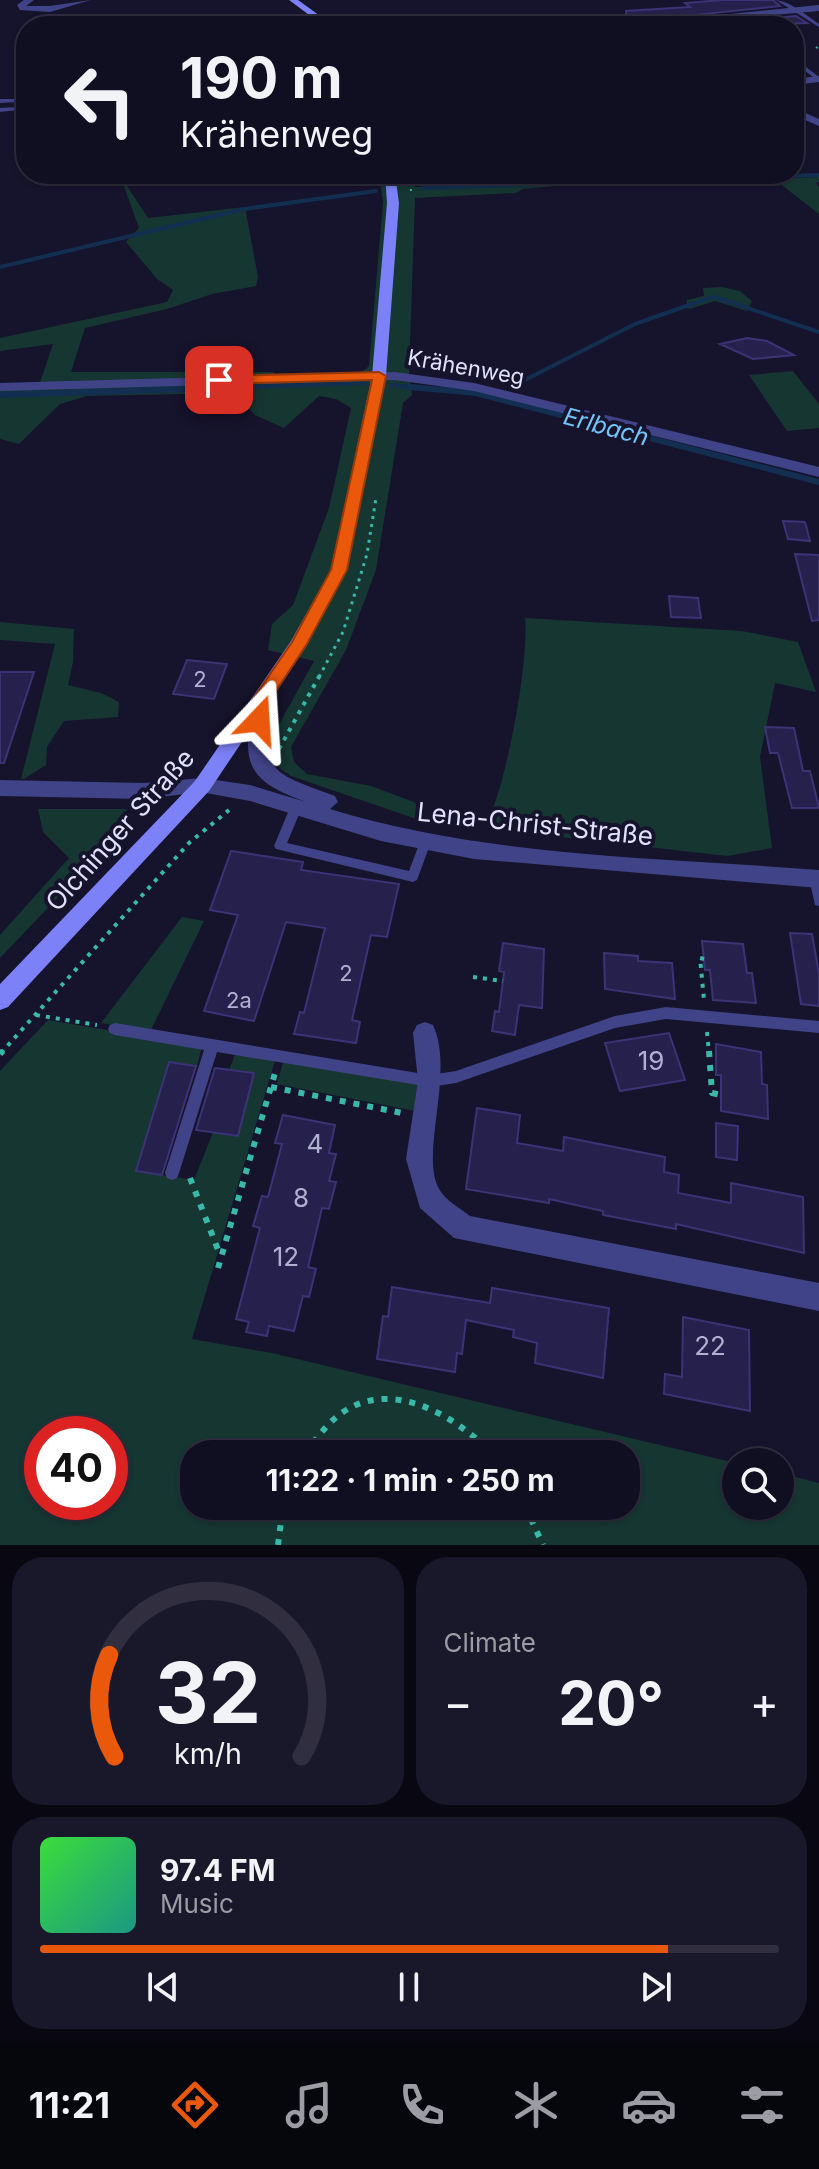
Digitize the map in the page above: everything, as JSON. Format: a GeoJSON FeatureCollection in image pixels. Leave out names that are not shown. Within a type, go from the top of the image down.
{"type":"FeatureCollection","features":[{"type":"Feature","properties":{"kind":"main road"},"geometry":{"type":"LineString","coordinates":[[293,0],[316,16]]}},
{"type":"Feature","properties":{"kind":"main road","name":"Olchinger Straße"},"geometry":{"type":"LineString","coordinates":[[1,996],[202,786],[299,644],[339,570],[379,376],[393,203],[391,184]]}},
{"type":"Feature","properties":{"kind":"street"},"geometry":{"type":"LineString","coordinates":[[30,0],[21,5],[23,8],[37,10],[87,0]]}},
{"type":"Feature","properties":{"kind":"street"},"geometry":{"type":"LineString","coordinates":[[727,16],[819,8]]}},
{"type":"Feature","properties":{"kind":"street","name":"Krähenweg"},"geometry":{"type":"LineString","coordinates":[[0,387],[379,376],[474,387],[819,472]]}},
{"type":"Feature","properties":{"kind":"street"},"geometry":{"type":"LineString","coordinates":[[262,699],[256,742],[258,758],[280,782],[425,842]]}},
{"type":"Feature","properties":{"kind":"street","name":"Lena-Christ-Straße"},"geometry":{"type":"LineString","coordinates":[[0,788],[144,791],[202,786],[250,793],[297,805],[381,833],[482,852],[817,878]]}},
{"type":"Feature","properties":{"kind":"street"},"geometry":{"type":"LineString","coordinates":[[425,1033],[430,1081],[419,1159],[429,1199],[464,1228],[819,1297]]}},
{"type":"Feature","properties":{"kind":"lane"},"geometry":{"type":"LineString","coordinates":[[778,0],[803,16]]}},
{"type":"Feature","properties":{"kind":"lane"},"geometry":{"type":"LineString","coordinates":[[297,805],[280,846],[413,877],[425,842]]}},
{"type":"Feature","properties":{"kind":"lane"},"geometry":{"type":"LineString","coordinates":[[817,878],[819,901]]}},
{"type":"Feature","properties":{"kind":"lane"},"geometry":{"type":"LineString","coordinates":[[115,1029],[430,1081],[456,1077],[615,1022],[666,1013],[819,1027]]}},
{"type":"Feature","properties":{"kind":"lane"},"geometry":{"type":"LineString","coordinates":[[172,1173],[212,1045]]}},
{"type":"Feature","properties":{"kind":"path"},"geometry":{"type":"LineString","coordinates":[[0,1054],[189,843]]}},
{"type":"Feature","properties":{"kind":"path"},"geometry":{"type":"LineString","coordinates":[[473,977],[503,981]]}},
{"type":"Feature","properties":{"kind":"path"},"geometry":{"type":"LineString","coordinates":[[36,1015],[115,1029]]}},
{"type":"Feature","properties":{"kind":"path"},"geometry":{"type":"LineString","coordinates":[[218,1268],[281,1056]]}},
{"type":"Feature","properties":{"kind":"path"},"geometry":{"type":"LineString","coordinates":[[271,1087],[425,1117]]}},
{"type":"Feature","properties":{"kind":"path"},"geometry":{"type":"LineString","coordinates":[[179,1149],[221,1257]]}},
{"type":"Feature","properties":{"kind":"path"},"geometry":{"type":"LineString","coordinates":[[316,1440],[330,1421],[350,1407],[392,1398],[424,1405],[481,1440]]}},
{"type":"Feature","properties":{"kind":"path"},"geometry":{"type":"LineString","coordinates":[[278,1545],[281,1520]]}},
{"type":"Feature","properties":{"kind":"path"},"geometry":{"type":"LineString","coordinates":[[531,1520],[543,1545]]}},
{"type":"Feature","properties":{"kind":"green space"},"geometry":{"type":"Polygon","coordinates":[[[819,177],[816,183],[819,187],[819,214],[780,184],[804,184],[804,178],[819,177]]]}},
{"type":"Feature","properties":{"kind":"green space"},"geometry":{"type":"Polygon","coordinates":[[[123,184],[148,218],[245,207],[258,277],[256,286],[212,294],[167,309],[85,328],[71,372],[273,372],[280,378],[363,380],[363,371],[369,366],[383,202],[380,184],[415,184],[415,187],[483,184],[555,186],[523,189],[516,193],[415,198],[409,375],[412,395],[403,403],[376,570],[346,650],[291,747],[294,762],[307,774],[371,786],[414,802],[434,825],[291,776],[281,769],[266,748],[314,661],[268,650],[272,624],[293,605],[329,508],[351,408],[336,399],[319,396],[284,428],[255,415],[234,393],[87,396],[60,404],[19,444],[0,439],[0,389],[38,388],[53,344],[0,351],[0,338],[167,302],[173,290],[157,279],[126,242],[139,228],[123,184]]]}},
{"type":"Feature","properties":{"kind":"green space"},"geometry":{"type":"Polygon","coordinates":[[[722,287],[740,291],[752,301],[747,311],[715,301],[690,309],[686,307],[687,300],[704,296],[703,288],[722,287]]]}},
{"type":"Feature","properties":{"kind":"green space"},"geometry":{"type":"Polygon","coordinates":[[[793,371],[819,404],[819,428],[787,431],[749,375],[793,371]]]}},
{"type":"Feature","properties":{"kind":"green space"},"geometry":{"type":"Polygon","coordinates":[[[525,618],[742,631],[798,642],[816,692],[775,683],[760,757],[772,848],[727,856],[500,830],[491,813],[516,717],[524,661],[525,618]]]}},
{"type":"Feature","properties":{"kind":"green space"},"geometry":{"type":"Polygon","coordinates":[[[0,622],[74,629],[73,662],[68,685],[101,693],[119,702],[118,717],[64,721],[47,747],[46,765],[24,779],[21,779],[55,644],[0,640],[0,622]]]}},
{"type":"Feature","properties":{"kind":"green space"},"geometry":{"type":"Polygon","coordinates":[[[38,809],[126,809],[130,822],[0,958],[0,935],[69,858],[43,832],[38,809]]]}},
{"type":"Feature","properties":{"kind":"green space"},"geometry":{"type":"Polygon","coordinates":[[[182,917],[204,921],[150,1032],[101,1023],[182,917]]]}},
{"type":"Feature","properties":{"kind":"green space"},"geometry":{"type":"Polygon","coordinates":[[[48,1020],[202,1046],[197,1066],[169,1063],[137,1171],[194,1180],[213,1132],[253,1073],[229,1070],[236,1052],[276,1057],[192,1339],[272,1353],[639,1440],[180,1440],[180,1520],[640,1520],[640,1440],[722,1460],[722,1520],[794,1520],[794,1477],[819,1483],[819,1545],[0,1545],[0,1071],[48,1020]]]}},
{"type":"Feature","properties":{"kind":"green space"},"geometry":{"type":"Polygon","coordinates":[[[284,1059],[425,1086],[420,1112],[277,1084],[284,1059]]]}},
{"type":"Feature","properties":{"kind":"building"},"geometry":{"type":"Polygon","coordinates":[[[773,0],[780,6],[684,16],[626,16],[626,11],[690,7],[685,3],[773,0]]]}},
{"type":"Feature","properties":{"kind":"building"},"geometry":{"type":"Polygon","coordinates":[[[747,338],[767,341],[794,355],[753,359],[720,344],[747,338]]]}},
{"type":"Feature","properties":{"kind":"building"},"geometry":{"type":"Polygon","coordinates":[[[783,521],[805,522],[810,541],[788,539],[783,521]]]}},
{"type":"Feature","properties":{"kind":"building"},"geometry":{"type":"Polygon","coordinates":[[[795,554],[819,555],[819,620],[812,621],[795,554]]]}},
{"type":"Feature","properties":{"kind":"building"},"geometry":{"type":"Polygon","coordinates":[[[669,596],[698,598],[701,618],[671,617],[669,596]]]}},
{"type":"Feature","properties":{"kind":"building"},"geometry":{"type":"Polygon","coordinates":[[[187,660],[227,664],[214,699],[173,694],[187,660]]]}},
{"type":"Feature","properties":{"kind":"building"},"geometry":{"type":"Polygon","coordinates":[[[0,672],[34,672],[4,763],[0,763],[0,672]]]}},
{"type":"Feature","properties":{"kind":"building"},"geometry":{"type":"Polygon","coordinates":[[[765,727],[794,728],[803,771],[810,771],[819,808],[792,808],[778,753],[770,753],[765,727]]]}},
{"type":"Feature","properties":{"kind":"building"},"geometry":{"type":"Polygon","coordinates":[[[231,851],[303,862],[301,870],[399,884],[387,937],[371,935],[352,1020],[360,1022],[356,1043],[294,1034],[300,1012],[304,1013],[325,928],[286,922],[254,1021],[204,1011],[238,915],[210,910],[231,851]]]}},
{"type":"Feature","properties":{"kind":"building"},"geometry":{"type":"Polygon","coordinates":[[[790,933],[812,934],[819,974],[819,1006],[801,1004],[790,933]]]}},
{"type":"Feature","properties":{"kind":"building"},"geometry":{"type":"Polygon","coordinates":[[[702,941],[743,944],[747,973],[752,973],[756,1003],[713,1000],[710,970],[705,970],[702,941]]]}},
{"type":"Feature","properties":{"kind":"building"},"geometry":{"type":"Polygon","coordinates":[[[503,943],[544,949],[542,1008],[519,1005],[515,1035],[492,1031],[495,1011],[499,1012],[504,972],[499,971],[503,943]]]}},
{"type":"Feature","properties":{"kind":"building"},"geometry":{"type":"Polygon","coordinates":[[[604,953],[638,956],[638,961],[672,963],[675,999],[605,989],[604,953]]]}},
{"type":"Feature","properties":{"kind":"building"},"geometry":{"type":"Polygon","coordinates":[[[669,1033],[685,1080],[620,1091],[605,1043],[669,1033]]]}},
{"type":"Feature","properties":{"kind":"building"},"geometry":{"type":"Polygon","coordinates":[[[716,1044],[761,1052],[762,1084],[767,1085],[768,1119],[721,1111],[721,1075],[716,1075],[716,1044]]]}},
{"type":"Feature","properties":{"kind":"building"},"geometry":{"type":"Polygon","coordinates":[[[169,1062],[196,1066],[162,1175],[136,1171],[169,1062]]]}},
{"type":"Feature","properties":{"kind":"building"},"geometry":{"type":"Polygon","coordinates":[[[215,1068],[254,1073],[238,1136],[196,1130],[215,1068]]]}},
{"type":"Feature","properties":{"kind":"building"},"geometry":{"type":"Polygon","coordinates":[[[477,1108],[520,1115],[517,1143],[563,1151],[564,1137],[665,1157],[664,1172],[679,1175],[678,1193],[731,1203],[731,1183],[803,1197],[804,1253],[676,1224],[676,1229],[603,1215],[603,1211],[549,1199],[549,1203],[466,1189],[477,1108]]]}},
{"type":"Feature","properties":{"kind":"building"},"geometry":{"type":"Polygon","coordinates":[[[283,1115],[335,1125],[329,1153],[336,1154],[329,1181],[336,1182],[329,1209],[322,1208],[308,1267],[316,1269],[309,1297],[303,1296],[294,1331],[269,1326],[267,1336],[246,1332],[249,1322],[236,1319],[260,1228],[253,1226],[262,1196],[268,1197],[282,1144],[275,1143],[283,1115]]]}},
{"type":"Feature","properties":{"kind":"building"},"geometry":{"type":"Polygon","coordinates":[[[716,1123],[738,1126],[737,1160],[716,1157],[716,1123]]]}},
{"type":"Feature","properties":{"kind":"building"},"geometry":{"type":"Polygon","coordinates":[[[392,1287],[490,1303],[492,1288],[609,1308],[603,1378],[535,1363],[537,1343],[513,1337],[514,1330],[466,1320],[462,1354],[457,1353],[455,1372],[377,1359],[383,1316],[388,1317],[392,1287]]]}},
{"type":"Feature","properties":{"kind":"building"},"geometry":{"type":"Polygon","coordinates":[[[683,1317],[749,1330],[750,1411],[664,1394],[665,1374],[682,1377],[683,1317]]]}},
{"type":"Feature","properties":{"kind":"waterway"},"geometry":{"type":"LineString","coordinates":[[804,175],[819,175]]}},
{"type":"Feature","properties":{"kind":"waterway"},"geometry":{"type":"LineString","coordinates":[[423,188],[545,184]]}},
{"type":"Feature","properties":{"kind":"waterway"},"geometry":{"type":"LineString","coordinates":[[0,267],[244,209],[376,191]]}},
{"type":"Feature","properties":{"kind":"waterway"},"geometry":{"type":"LineString","coordinates":[[515,385],[635,324],[709,298],[715,297],[819,332]]}},
{"type":"Feature","properties":{"kind":"waterway","name":"Erlbach"},"geometry":{"type":"LineString","coordinates":[[212,388],[365,383]]}},
{"type":"Feature","properties":{"kind":"waterway","name":"Erlbach"},"geometry":{"type":"LineString","coordinates":[[391,385],[421,388]]}},
{"type":"Feature","properties":{"kind":"waterway","name":"Erlbach"},"geometry":{"type":"LineString","coordinates":[[212,388],[250,387]]}},
{"type":"Feature","properties":{"kind":"waterway","name":"Erlbach"},"geometry":{"type":"LineString","coordinates":[[410,387],[421,388]]}},
{"type":"Feature","properties":{"kind":"waterway","name":"Erlbach"},"geometry":{"type":"LineString","coordinates":[[0,395],[212,388]]}},
{"type":"Feature","properties":{"kind":"waterway","name":"Erlbach"},"geometry":{"type":"LineString","coordinates":[[189,389],[212,388]]}},
{"type":"Feature","properties":{"kind":"waterway","name":"Erlbach"},"geometry":{"type":"LineString","coordinates":[[421,388],[476,393],[819,482]]}},
{"type":"Feature","properties":{"kind":"waterway","name":"Erlbach"},"geometry":{"type":"LineString","coordinates":[[421,388],[431,389]]}},
{"type":"Feature","properties":{"kind":"route"},"geometry":{"type":"LineString","coordinates":[[219,380],[379,376],[339,570],[299,644],[262,699],[259,720]]}}]}
